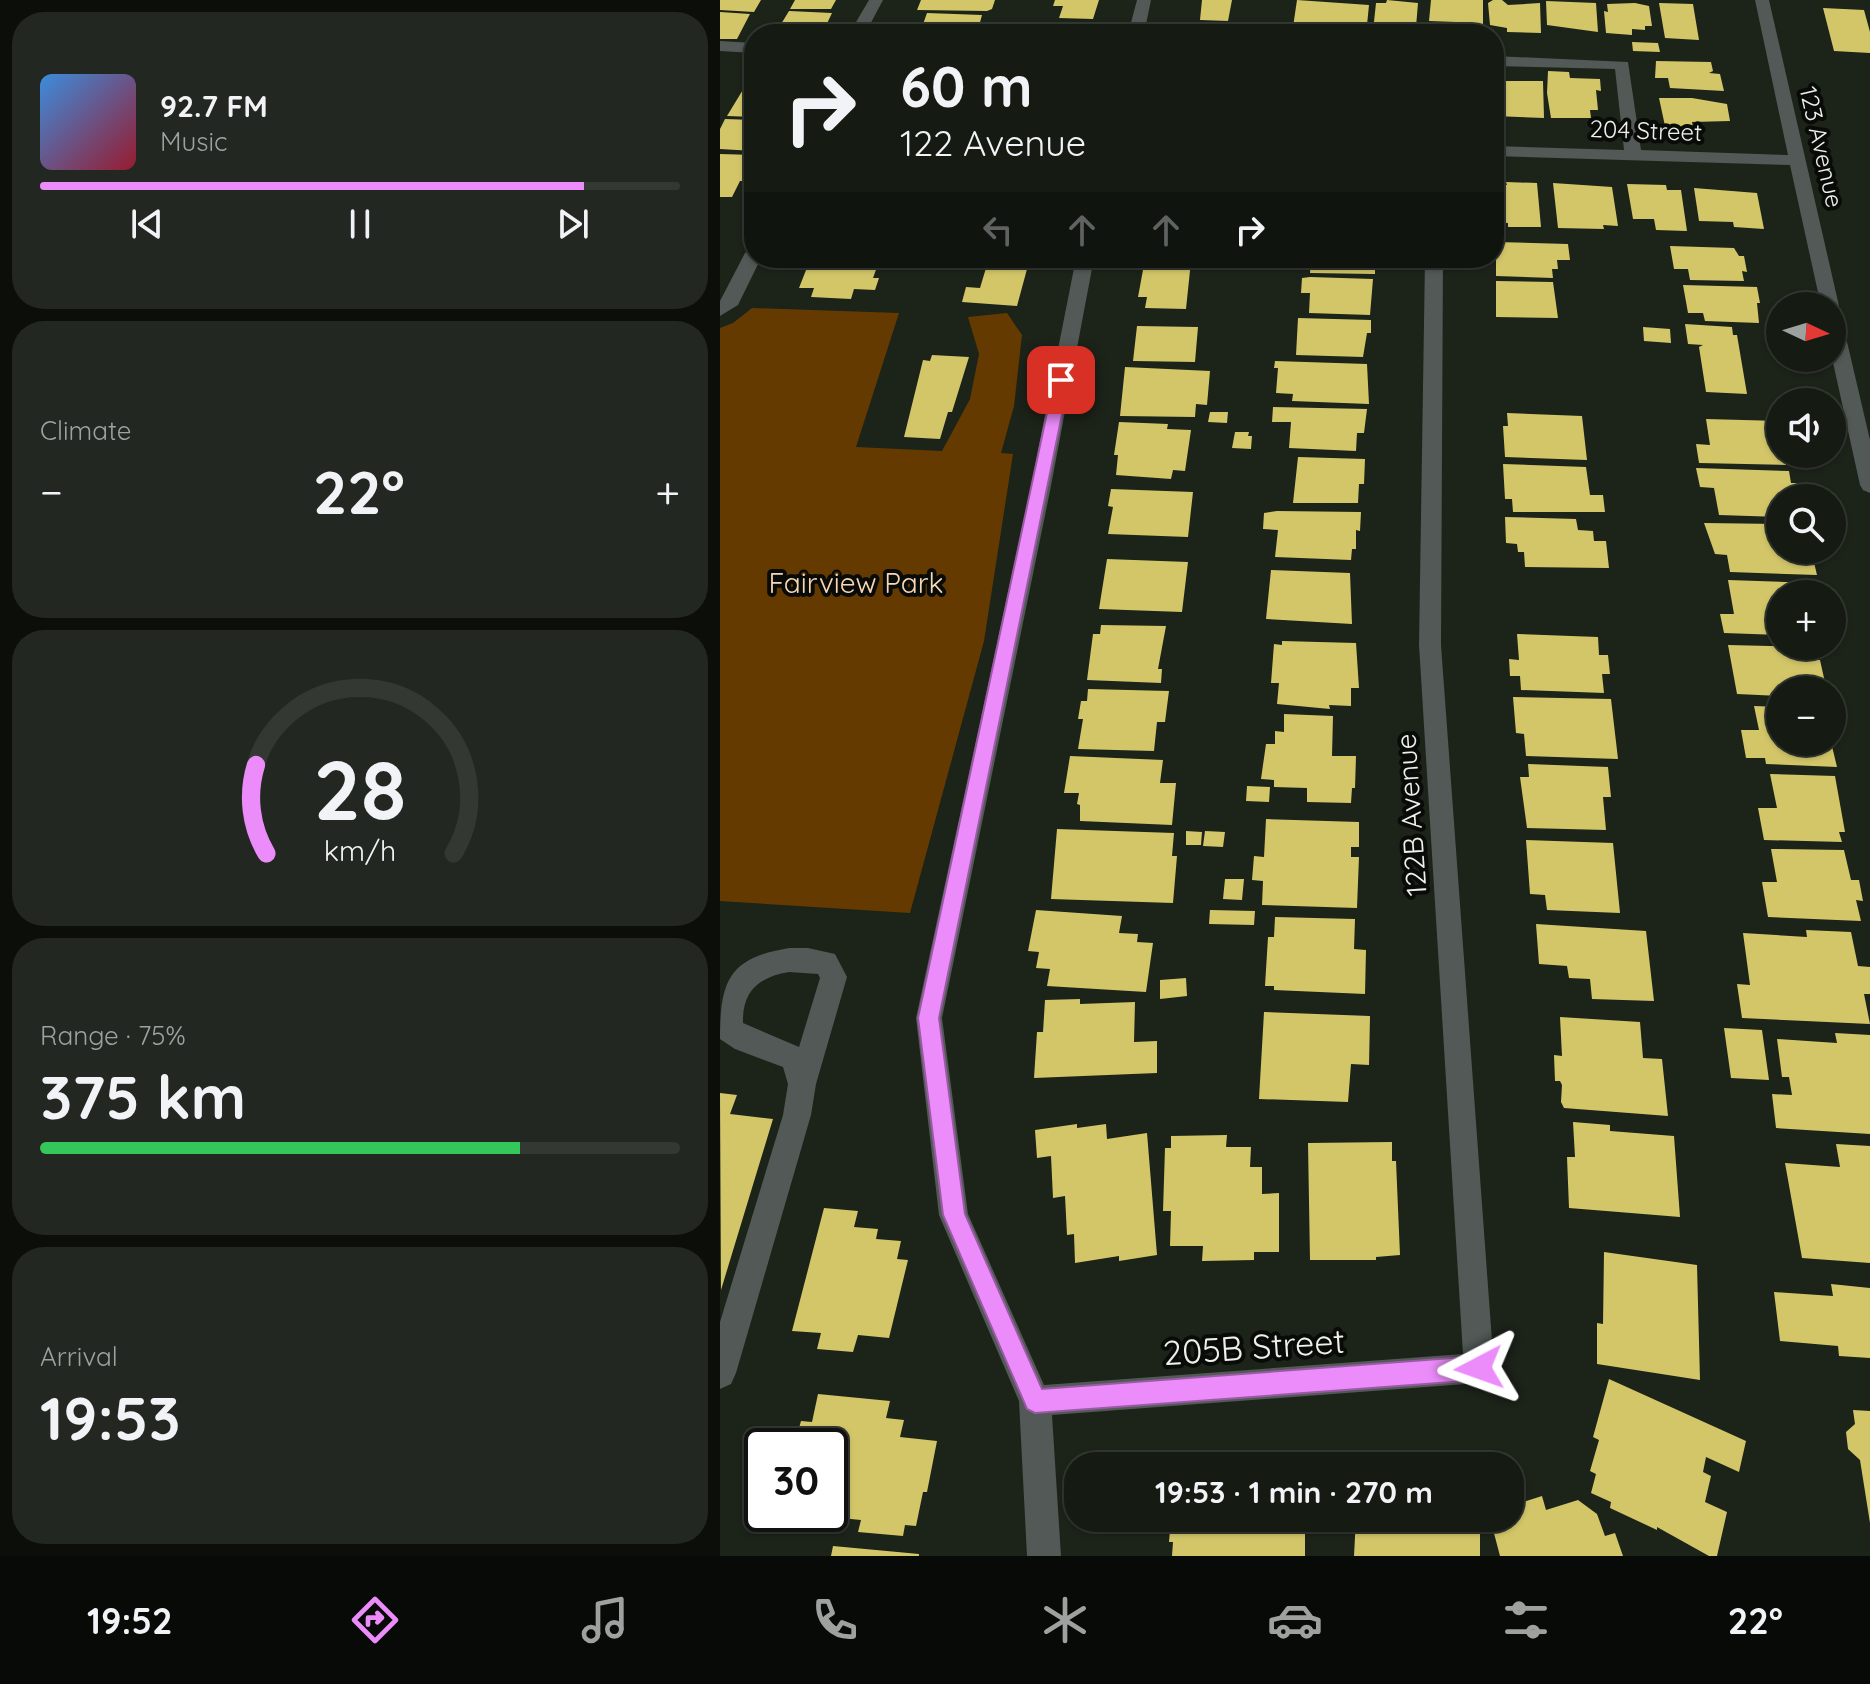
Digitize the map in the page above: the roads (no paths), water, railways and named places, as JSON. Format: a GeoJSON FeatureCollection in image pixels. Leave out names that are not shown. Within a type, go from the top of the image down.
{"type":"FeatureCollection","features":[{"type":"Feature","properties":{"kind":"street"},"geometry":{"type":"LineString","coordinates":[[863,24],[876,0]]}},
{"type":"Feature","properties":{"kind":"street"},"geometry":{"type":"LineString","coordinates":[[1138,24],[1144,0]]}},
{"type":"Feature","properties":{"kind":"street","name":"123 Avenue"},"geometry":{"type":"LineString","coordinates":[[1762,0],[1827,292]]}},
{"type":"Feature","properties":{"kind":"street"},"geometry":{"type":"LineString","coordinates":[[720,46],[744,47]]}},
{"type":"Feature","properties":{"kind":"street"},"geometry":{"type":"LineString","coordinates":[[1504,61],[1622,65],[1633,155]]}},
{"type":"Feature","properties":{"kind":"street","name":"204 Street"},"geometry":{"type":"LineString","coordinates":[[1504,151],[1797,160]]}},
{"type":"Feature","properties":{"kind":"street"},"geometry":{"type":"LineString","coordinates":[[726,305],[746,268]]}},
{"type":"Feature","properties":{"kind":"street"},"geometry":{"type":"LineString","coordinates":[[1044,1556],[1035,1401],[954,1215],[929,1018],[1040,491],[1083,268]]}},
{"type":"Feature","properties":{"kind":"street","name":"122B Avenue"},"geometry":{"type":"LineString","coordinates":[[1434,268],[1430,645],[1479,1368]]}},
{"type":"Feature","properties":{"kind":"street"},"geometry":{"type":"LineString","coordinates":[[1845,372],[1870,485]]}},
{"type":"Feature","properties":{"kind":"street"},"geometry":{"type":"LineString","coordinates":[[720,1373],[797,1115],[802,1084],[834,977],[826,963],[807,958],[778,958],[758,966],[743,978],[731,994],[726,1015],[730,1030],[745,1040],[793,1058],[802,1084]]}},
{"type":"Feature","properties":{"kind":"street","name":"205B Street"},"geometry":{"type":"LineString","coordinates":[[1035,1401],[1479,1368]]}},
{"type":"Feature","properties":{"kind":"park label","name":"Fairview Park"},"geometry":{"type":"Point","coordinates":[856,583]}}]}
